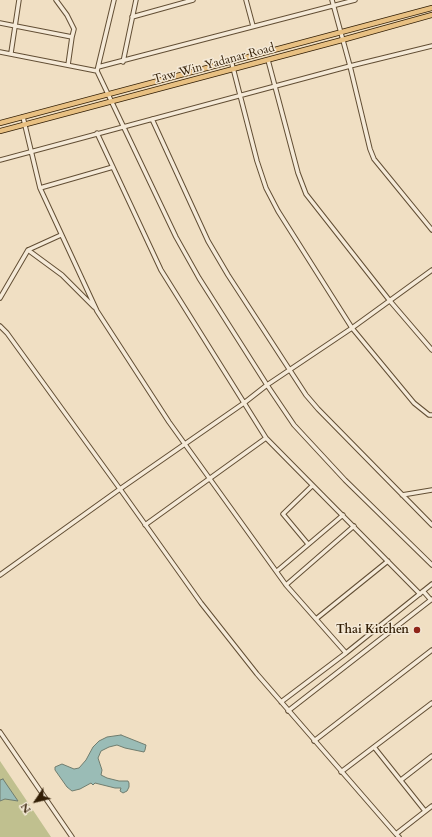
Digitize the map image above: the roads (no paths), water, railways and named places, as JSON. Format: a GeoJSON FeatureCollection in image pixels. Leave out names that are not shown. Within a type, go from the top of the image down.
{"type":"FeatureCollection","features":[{"type":"Feature","properties":{"kind":"main road","name":"Taw Win Yadanar Road"},"geometry":{"type":"LineString","coordinates":[[0,123],[231,60],[432,8]]}},
{"type":"Feature","properties":{"kind":"main road","name":"Taw Win Yadanar Road"},"geometry":{"type":"LineString","coordinates":[[0,131],[432,15]]}},
{"type":"Feature","properties":{"kind":"street"},"geometry":{"type":"LineString","coordinates":[[11,54],[19,0]]}},
{"type":"Feature","properties":{"kind":"street"},"geometry":{"type":"LineString","coordinates":[[56,0],[74,29],[68,65]]}},
{"type":"Feature","properties":{"kind":"street"},"geometry":{"type":"LineString","coordinates":[[114,0],[98,69],[111,101],[176,237],[199,278],[294,425],[314,448],[432,565]]}},
{"type":"Feature","properties":{"kind":"street"},"geometry":{"type":"LineString","coordinates":[[123,62],[136,0]]}},
{"type":"Feature","properties":{"kind":"street"},"geometry":{"type":"LineString","coordinates":[[132,17],[193,0]]}},
{"type":"Feature","properties":{"kind":"street"},"geometry":{"type":"LineString","coordinates":[[246,0],[253,26]]}},
{"type":"Feature","properties":{"kind":"street"},"geometry":{"type":"LineString","coordinates":[[332,0],[370,149],[374,159],[431,227]]}},
{"type":"Feature","properties":{"kind":"street"},"geometry":{"type":"LineString","coordinates":[[0,52],[98,69],[253,26],[356,0]]}},
{"type":"Feature","properties":{"kind":"street"},"geometry":{"type":"LineString","coordinates":[[0,23],[72,37]]}},
{"type":"Feature","properties":{"kind":"street"},"geometry":{"type":"LineString","coordinates":[[0,160],[240,95],[432,46]]}},
{"type":"Feature","properties":{"kind":"street"},"geometry":{"type":"LineString","coordinates":[[231,60],[257,161],[266,188],[278,211],[352,328],[414,402],[429,415],[432,415]]}},
{"type":"Feature","properties":{"kind":"street"},"geometry":{"type":"LineString","coordinates":[[268,60],[298,173],[306,194],[390,300],[432,350]]}},
{"type":"Feature","properties":{"kind":"street"},"geometry":{"type":"LineString","coordinates":[[23,117],[40,188],[97,310],[169,422],[211,478],[286,585],[346,653]]}},
{"type":"Feature","properties":{"kind":"street"},"geometry":{"type":"LineString","coordinates":[[152,119],[208,241],[228,275],[306,395],[432,525]]}},
{"type":"Feature","properties":{"kind":"street"},"geometry":{"type":"LineString","coordinates":[[97,133],[161,270],[266,438],[388,561],[432,600],[288,711]]}},
{"type":"Feature","properties":{"kind":"street"},"geometry":{"type":"LineString","coordinates":[[40,188],[113,167]]}},
{"type":"Feature","properties":{"kind":"street"},"geometry":{"type":"LineString","coordinates":[[0,298],[28,250],[61,235]]}},
{"type":"Feature","properties":{"kind":"street"},"geometry":{"type":"LineString","coordinates":[[28,250],[73,285],[97,310]]}},
{"type":"Feature","properties":{"kind":"street"},"geometry":{"type":"LineString","coordinates":[[0,575],[244,403],[267,385],[352,328],[432,270]]}},
{"type":"Feature","properties":{"kind":"street"},"geometry":{"type":"LineString","coordinates":[[0,326],[120,489],[201,603],[288,711],[397,836],[432,806]]}},
{"type":"Feature","properties":{"kind":"street"},"geometry":{"type":"LineString","coordinates":[[145,525],[266,438]]}},
{"type":"Feature","properties":{"kind":"street"},"geometry":{"type":"LineString","coordinates":[[308,544],[283,514],[312,486]]}},
{"type":"Feature","properties":{"kind":"street"},"geometry":{"type":"LineString","coordinates":[[402,494],[432,490]]}},
{"type":"Feature","properties":{"kind":"street"},"geometry":{"type":"LineString","coordinates":[[277,571],[343,516]]}},
{"type":"Feature","properties":{"kind":"street"},"geometry":{"type":"LineString","coordinates":[[286,585],[354,526]]}},
{"type":"Feature","properties":{"kind":"street"},"geometry":{"type":"LineString","coordinates":[[316,620],[388,561]]}},
{"type":"Feature","properties":{"kind":"street"},"geometry":{"type":"LineString","coordinates":[[281,702],[346,653],[432,584]]}},
{"type":"Feature","properties":{"kind":"street"},"geometry":{"type":"LineString","coordinates":[[314,741],[432,650]]}},
{"type":"Feature","properties":{"kind":"street"},"geometry":{"type":"LineString","coordinates":[[341,772],[432,703]]}},
{"type":"Feature","properties":{"kind":"street"},"geometry":{"type":"LineString","coordinates":[[0,732],[72,837]]}},
{"type":"Feature","properties":{"kind":"street"},"geometry":{"type":"LineString","coordinates":[[374,747],[425,811]]}},
{"type":"Feature","properties":{"kind":"street"},"geometry":{"type":"LineString","coordinates":[[401,780],[432,756]]}},
{"type":"Feature","properties":{"kind":"water"},"geometry":{"type":"Polygon","coordinates":[[[121,735],[146,745],[144,752],[117,745],[101,751],[98,758],[102,770],[101,775],[119,781],[128,781],[129,787],[127,791],[123,793],[120,791],[121,788],[95,783],[93,785],[91,783],[80,789],[72,791],[67,787],[55,770],[55,767],[62,764],[74,769],[79,768],[86,760],[93,747],[99,741],[107,737],[121,735]]]}},
{"type":"Feature","properties":{"kind":"water"},"geometry":{"type":"Polygon","coordinates":[[[3,779],[18,801],[5,799],[0,801],[0,780],[3,779]]]}},
{"type":"Feature","properties":{"kind":"place","name":"Thai Kitchen"},"geometry":{"type":"Point","coordinates":[417,630]}}]}
